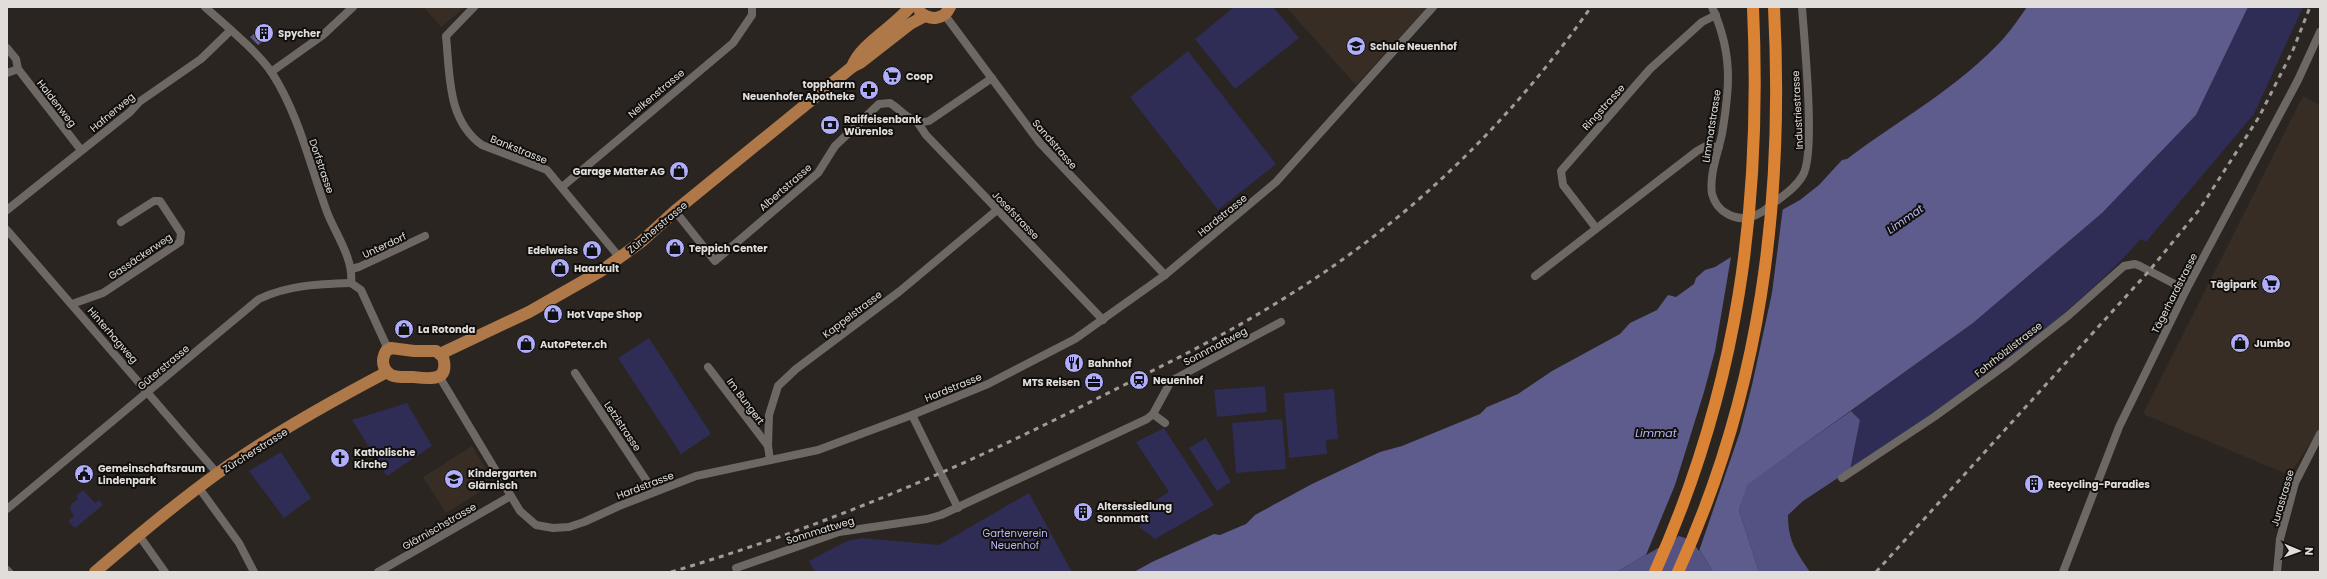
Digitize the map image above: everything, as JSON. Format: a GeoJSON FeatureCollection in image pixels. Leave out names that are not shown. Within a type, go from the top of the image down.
{"type":"FeatureCollection","features":[{"type":"Feature","properties":{"kind":"highway"},"geometry":{"type":"LineString","coordinates":[[1656,569],[1696,469],[1720,387],[1740,296],[1752,203],[1755,132],[1753,7]]}},
{"type":"Feature","properties":{"kind":"highway"},"geometry":{"type":"LineString","coordinates":[[1678,572],[1718,470],[1746,374],[1765,275],[1774,186],[1777,102],[1774,7]]}},
{"type":"Feature","properties":{"kind":"main road","name":"Zürcherstrasse"},"geometry":{"type":"LineString","coordinates":[[852,67],[855,57],[902,17],[910,7]]}},
{"type":"Feature","properties":{"kind":"main road"},"geometry":{"type":"LineString","coordinates":[[921,12],[935,18],[947,11]]}},
{"type":"Feature","properties":{"kind":"main road","name":"Zürcherstrasse"},"geometry":{"type":"LineString","coordinates":[[440,354],[559,296],[620,258],[675,211],[852,67],[860,63],[910,24],[921,12]]}},
{"type":"Feature","properties":{"kind":"main road"},"geometry":{"type":"LineString","coordinates":[[388,349],[430,350],[440,354],[445,361],[443,371],[439,376],[430,379],[394,376],[387,372],[384,368],[383,358],[388,349]]}},
{"type":"Feature","properties":{"kind":"main road","name":"Zürcherstrasse"},"geometry":{"type":"LineString","coordinates":[[95,572],[138,534],[217,473],[257,447],[387,372]]}},
{"type":"Feature","properties":{"kind":"street","name":"Dorfstrasse"},"geometry":{"type":"LineString","coordinates":[[205,7],[271,72],[289,102],[328,213],[351,269],[351,283]]}},
{"type":"Feature","properties":{"kind":"street"},"geometry":{"type":"LineString","coordinates":[[271,72],[322,34],[353,7]]}},
{"type":"Feature","properties":{"kind":"street","name":"Bankstrasse"},"geometry":{"type":"LineString","coordinates":[[474,7],[446,36],[452,99],[457,115],[473,138],[482,145],[546,170],[562,187],[620,258]]}},
{"type":"Feature","properties":{"kind":"street","name":"Nelkenstrasse"},"geometry":{"type":"LineString","coordinates":[[562,187],[733,43],[752,15],[752,7]]}},
{"type":"Feature","properties":{"kind":"street","name":"Hardstrasse"},"geometry":{"type":"LineString","coordinates":[[439,376],[510,497],[528,519],[536,524],[553,528],[569,527],[584,522],[696,476],[818,450],[912,415],[1022,368],[1075,339],[1103,320],[1164,276],[1281,177],[1433,7]]}},
{"type":"Feature","properties":{"kind":"street","name":"Limmatstrasse"},"geometry":{"type":"LineString","coordinates":[[1712,7],[1725,45],[1728,75],[1725,112],[1712,185],[1712,194],[1716,203],[1722,210],[1732,216],[1758,216]]}},
{"type":"Feature","properties":{"kind":"street","name":"Industriestrasse"},"geometry":{"type":"LineString","coordinates":[[1758,216],[1799,182],[1809,159],[1802,7]]}},
{"type":"Feature","properties":{"kind":"street","name":"Sandstrasse"},"geometry":{"type":"LineString","coordinates":[[947,11],[992,78],[1040,143],[1164,276]]}},
{"type":"Feature","properties":{"kind":"street","name":"Ringstrasse"},"geometry":{"type":"LineString","coordinates":[[1596,228],[1563,185],[1562,171],[1650,69],[1702,22],[1716,15]]}},
{"type":"Feature","properties":{"kind":"street","name":"Hafnerweg"},"geometry":{"type":"LineString","coordinates":[[7,210],[130,112],[139,102],[201,59],[230,30]]}},
{"type":"Feature","properties":{"kind":"street","name":"Tägerhardstrasse"},"geometry":{"type":"LineString","coordinates":[[2063,572],[2119,427],[2186,290],[2294,87],[2319,35]]}},
{"type":"Feature","properties":{"kind":"street","name":"Haldenweg"},"geometry":{"type":"LineString","coordinates":[[7,48],[16,59],[18,69],[81,150]]}},
{"type":"Feature","properties":{"kind":"street"},"geometry":{"type":"LineString","coordinates":[[7,73],[18,69]]}},
{"type":"Feature","properties":{"kind":"street"},"geometry":{"type":"LineString","coordinates":[[918,123],[929,121],[992,78]]}},
{"type":"Feature","properties":{"kind":"street","name":"Albertstrasse"},"geometry":{"type":"LineString","coordinates":[[675,211],[715,261],[818,172],[840,140],[878,104],[890,103],[918,123]]}},
{"type":"Feature","properties":{"kind":"street","name":"Josefstrasse"},"geometry":{"type":"LineString","coordinates":[[918,123],[920,128],[997,210],[1103,320]]}},
{"type":"Feature","properties":{"kind":"street"},"geometry":{"type":"LineString","coordinates":[[1535,276],[1704,147],[1719,146]]}},
{"type":"Feature","properties":{"kind":"street","name":"Gassäckerweg"},"geometry":{"type":"LineString","coordinates":[[72,304],[103,293],[180,242],[181,233],[160,202],[154,201],[121,222]]}},
{"type":"Feature","properties":{"kind":"street","name":"Kappelstrasse"},"geometry":{"type":"LineString","coordinates":[[770,460],[768,446],[769,415],[778,386],[796,369],[900,291],[997,210]]}},
{"type":"Feature","properties":{"kind":"street","name":"Hinterhagweg"},"geometry":{"type":"LineString","coordinates":[[7,230],[217,473]]}},
{"type":"Feature","properties":{"kind":"street","name":"Unterdorf"},"geometry":{"type":"LineString","coordinates":[[351,269],[359,267],[425,236]]}},
{"type":"Feature","properties":{"kind":"street","name":"Fohrhölzlistrasse"},"geometry":{"type":"LineString","coordinates":[[1842,478],[1934,417],[2008,364],[2124,266],[2135,264],[2186,290]]}},
{"type":"Feature","properties":{"kind":"street"},"geometry":{"type":"LineString","coordinates":[[351,283],[361,290],[388,349]]}},
{"type":"Feature","properties":{"kind":"street","name":"Güterstrasse"},"geometry":{"type":"LineString","coordinates":[[7,509],[259,299],[275,292],[291,288],[351,283]]}},
{"type":"Feature","properties":{"kind":"street","name":"Sonnmattweg"},"geometry":{"type":"LineString","coordinates":[[736,568],[839,532],[927,519],[958,508],[1140,422],[1153,414],[1171,381],[1281,322]]}},
{"type":"Feature","properties":{"kind":"street","name":"Im Bungert"},"geometry":{"type":"LineString","coordinates":[[708,367],[768,446]]}},
{"type":"Feature","properties":{"kind":"street","name":"Letzistrasse"},"geometry":{"type":"LineString","coordinates":[[575,373],[654,492]]}},
{"type":"Feature","properties":{"kind":"street"},"geometry":{"type":"LineString","coordinates":[[1153,414],[1165,423]]}},
{"type":"Feature","properties":{"kind":"street"},"geometry":{"type":"LineString","coordinates":[[912,415],[958,508]]}},
{"type":"Feature","properties":{"kind":"street","name":"Jurastrasse"},"geometry":{"type":"LineString","coordinates":[[2277,572],[2280,539],[2294,483],[2320,434]]}},
{"type":"Feature","properties":{"kind":"street"},"geometry":{"type":"LineString","coordinates":[[199,488],[238,543],[254,572]]}},
{"type":"Feature","properties":{"kind":"street","name":"Glärnischstrasse"},"geometry":{"type":"LineString","coordinates":[[378,572],[510,497]]}},
{"type":"Feature","properties":{"kind":"street"},"geometry":{"type":"LineString","coordinates":[[138,534],[165,572]]}},
{"type":"Feature","properties":{"kind":"shaded area"},"geometry":{"type":"Polygon","coordinates":[[[424,7],[465,7],[441,27],[424,7]]]}},
{"type":"Feature","properties":{"kind":"shaded area","name":"Schule Neuenhof"},"geometry":{"type":"Polygon","coordinates":[[[1286,7],[1427,7],[1356,85],[1286,7]]]}},
{"type":"Feature","properties":{"kind":"shaded area","name":"Tägipark"},"geometry":{"type":"Polygon","coordinates":[[[2303,96],[2320,105],[2320,429],[2289,475],[2143,414],[2303,96]]]}},
{"type":"Feature","properties":{"kind":"shaded area"},"geometry":{"type":"Polygon","coordinates":[[[1851,411],[1860,420],[1850,470],[1803,501],[1788,515],[1791,539],[1810,572],[1759,572],[1739,510],[1746,485],[1851,411]]]}},
{"type":"Feature","properties":{"kind":"shaded area","name":"Kindergarten Glärnisch"},"geometry":{"type":"Polygon","coordinates":[[[472,446],[490,475],[481,481],[486,488],[446,513],[423,477],[472,446]]]}},
{"type":"Feature","properties":{"kind":"shaded area"},"geometry":{"type":"Polygon","coordinates":[[[1679,534],[1693,538],[1713,572],[1617,572],[1679,534]]]}},
{"type":"Feature","properties":{"kind":"green space"},"geometry":{"type":"Polygon","coordinates":[[[1234,7],[1273,7],[1299,38],[1235,89],[1195,39],[1234,7]]]}},
{"type":"Feature","properties":{"kind":"green space"},"geometry":{"type":"Polygon","coordinates":[[[2248,7],[2303,7],[2254,114],[2146,242],[2141,239],[2075,304],[2003,363],[1850,470],[1860,420],[1851,411],[1973,323],[2102,213],[2196,115],[2248,7]]]}},
{"type":"Feature","properties":{"kind":"green space"},"geometry":{"type":"Polygon","coordinates":[[[1188,51],[1276,164],[1218,210],[1130,97],[1188,51]]]}},
{"type":"Feature","properties":{"kind":"green space"},"geometry":{"type":"Polygon","coordinates":[[[649,338],[711,434],[681,454],[618,358],[649,338]]]}},
{"type":"Feature","properties":{"kind":"green space"},"geometry":{"type":"Polygon","coordinates":[[[1265,386],[1267,412],[1217,417],[1214,390],[1265,386]]]}},
{"type":"Feature","properties":{"kind":"green space"},"geometry":{"type":"Polygon","coordinates":[[[1334,389],[1338,439],[1326,440],[1327,454],[1289,458],[1284,393],[1334,389]]]}},
{"type":"Feature","properties":{"kind":"green space"},"geometry":{"type":"Polygon","coordinates":[[[407,403],[432,446],[387,476],[352,420],[407,403]]]}},
{"type":"Feature","properties":{"kind":"green space"},"geometry":{"type":"Polygon","coordinates":[[[1282,419],[1286,469],[1236,473],[1232,423],[1282,419]]]}},
{"type":"Feature","properties":{"kind":"green space"},"geometry":{"type":"Polygon","coordinates":[[[1164,428],[1214,505],[1155,539],[1139,527],[1156,500],[1169,492],[1136,442],[1164,428]]]}},
{"type":"Feature","properties":{"kind":"green space"},"geometry":{"type":"Polygon","coordinates":[[[1206,438],[1231,482],[1217,491],[1189,448],[1206,438]]]}},
{"type":"Feature","properties":{"kind":"green space"},"geometry":{"type":"Polygon","coordinates":[[[281,452],[311,498],[284,518],[249,471],[281,452]]]}},
{"type":"Feature","properties":{"kind":"green space"},"geometry":{"type":"Polygon","coordinates":[[[83,490],[95,503],[99,500],[103,505],[75,528],[68,521],[74,516],[70,509],[71,504],[78,499],[76,496],[83,490]]]}},
{"type":"Feature","properties":{"kind":"green space","name":"Gartenverein Neuenhof"},"geometry":{"type":"Polygon","coordinates":[[[1029,493],[1072,572],[815,572],[809,561],[847,541],[862,538],[939,545],[1029,493]]]}},
{"type":"Feature","properties":{"kind":"water","name":"Limmat"},"geometry":{"type":"Polygon","coordinates":[[[2027,7],[2248,7],[2196,115],[2102,213],[1973,323],[1747,485],[1739,510],[1759,572],[1713,572],[1693,538],[1679,534],[1617,572],[1134,572],[1152,562],[1214,534],[1220,535],[1246,524],[1255,515],[1312,484],[1380,452],[1402,446],[1480,414],[1487,407],[1518,394],[1552,371],[1620,334],[1630,323],[1657,310],[1668,295],[1676,297],[1694,284],[1696,278],[1705,270],[1715,267],[1731,257],[1737,246],[1782,210],[1800,200],[1819,185],[1842,160],[1847,159],[1967,73],[2003,39],[2027,7]]]}},
{"type":"Feature","properties":{"kind":"water"},"geometry":{"type":"Polygon","coordinates":[[[255,33],[262,42],[258,45],[250,37],[255,33]]]}},
{"type":"Feature","properties":{"kind":"pier"},"geometry":{"type":"Polygon","coordinates":[[[1783,207],[1772,293],[1752,385],[1740,432],[1699,551],[1691,540],[1679,536],[1646,555],[1675,485],[1704,392],[1715,351],[1732,251],[1736,244],[1775,215],[1783,207]]]}},
{"type":"Feature","properties":{"kind":"railway"},"geometry":{"type":"LineString","coordinates":[[671,572],[727,555],[836,516],[943,472],[1048,423],[1223,334],[1271,307],[1337,263],[1379,232],[1419,199],[1457,164],[1493,128],[1527,89],[1560,49],[1591,7]]}},
{"type":"Feature","properties":{"kind":"railway"},"geometry":{"type":"LineString","coordinates":[[1876,572],[2149,271],[2199,210],[2259,117],[2293,50],[2310,7]]}},
{"type":"Feature","properties":{"kind":"place","name":"Spycher"},"geometry":{"type":"Point","coordinates":[264,33]}},
{"type":"Feature","properties":{"kind":"place","name":"Schule Neuenhof"},"geometry":{"type":"Point","coordinates":[1356,46]}},
{"type":"Feature","properties":{"kind":"place","name":"Coop"},"geometry":{"type":"Point","coordinates":[892,76]}},
{"type":"Feature","properties":{"kind":"place","name":"toppharm Neuenhofer Apotheke"},"geometry":{"type":"Point","coordinates":[869,90]}},
{"type":"Feature","properties":{"kind":"place","name":"Raiffeisenbank Würenlos"},"geometry":{"type":"Point","coordinates":[830,125]}},
{"type":"Feature","properties":{"kind":"place","name":"Garage Matter AG"},"geometry":{"type":"Point","coordinates":[679,171]}},
{"type":"Feature","properties":{"kind":"place","name":"Teppich Center"},"geometry":{"type":"Point","coordinates":[675,248]}},
{"type":"Feature","properties":{"kind":"place","name":"Edelweiss"},"geometry":{"type":"Point","coordinates":[592,250]}},
{"type":"Feature","properties":{"kind":"place","name":"Haarkult"},"geometry":{"type":"Point","coordinates":[560,268]}},
{"type":"Feature","properties":{"kind":"place","name":"Tägipark"},"geometry":{"type":"Point","coordinates":[2271,284]}},
{"type":"Feature","properties":{"kind":"place","name":"Hot Vape Shop"},"geometry":{"type":"Point","coordinates":[553,314]}},
{"type":"Feature","properties":{"kind":"place","name":"La Rotonda"},"geometry":{"type":"Point","coordinates":[404,329]}},
{"type":"Feature","properties":{"kind":"place","name":"Jumbo"},"geometry":{"type":"Point","coordinates":[2240,343]}},
{"type":"Feature","properties":{"kind":"place","name":"AutoPeter.ch"},"geometry":{"type":"Point","coordinates":[526,344]}},
{"type":"Feature","properties":{"kind":"place","name":"Bahnhof"},"geometry":{"type":"Point","coordinates":[1074,363]}},
{"type":"Feature","properties":{"kind":"place","name":"Neuenhof"},"geometry":{"type":"Point","coordinates":[1139,380]}},
{"type":"Feature","properties":{"kind":"place","name":"MTS Reisen"},"geometry":{"type":"Point","coordinates":[1094,382]}},
{"type":"Feature","properties":{"kind":"place","name":"Katholische Kirche"},"geometry":{"type":"Point","coordinates":[340,458]}},
{"type":"Feature","properties":{"kind":"place","name":"Gemeinschaftsraum Lindenpark"},"geometry":{"type":"Point","coordinates":[84,474]}},
{"type":"Feature","properties":{"kind":"place","name":"Kindergarten Glärnisch"},"geometry":{"type":"Point","coordinates":[454,479]}},
{"type":"Feature","properties":{"kind":"place","name":"Recycling-Paradies"},"geometry":{"type":"Point","coordinates":[2034,484]}},
{"type":"Feature","properties":{"kind":"place","name":"Alterssiedlung Sonnmatt"},"geometry":{"type":"Point","coordinates":[1083,512]}}]}
